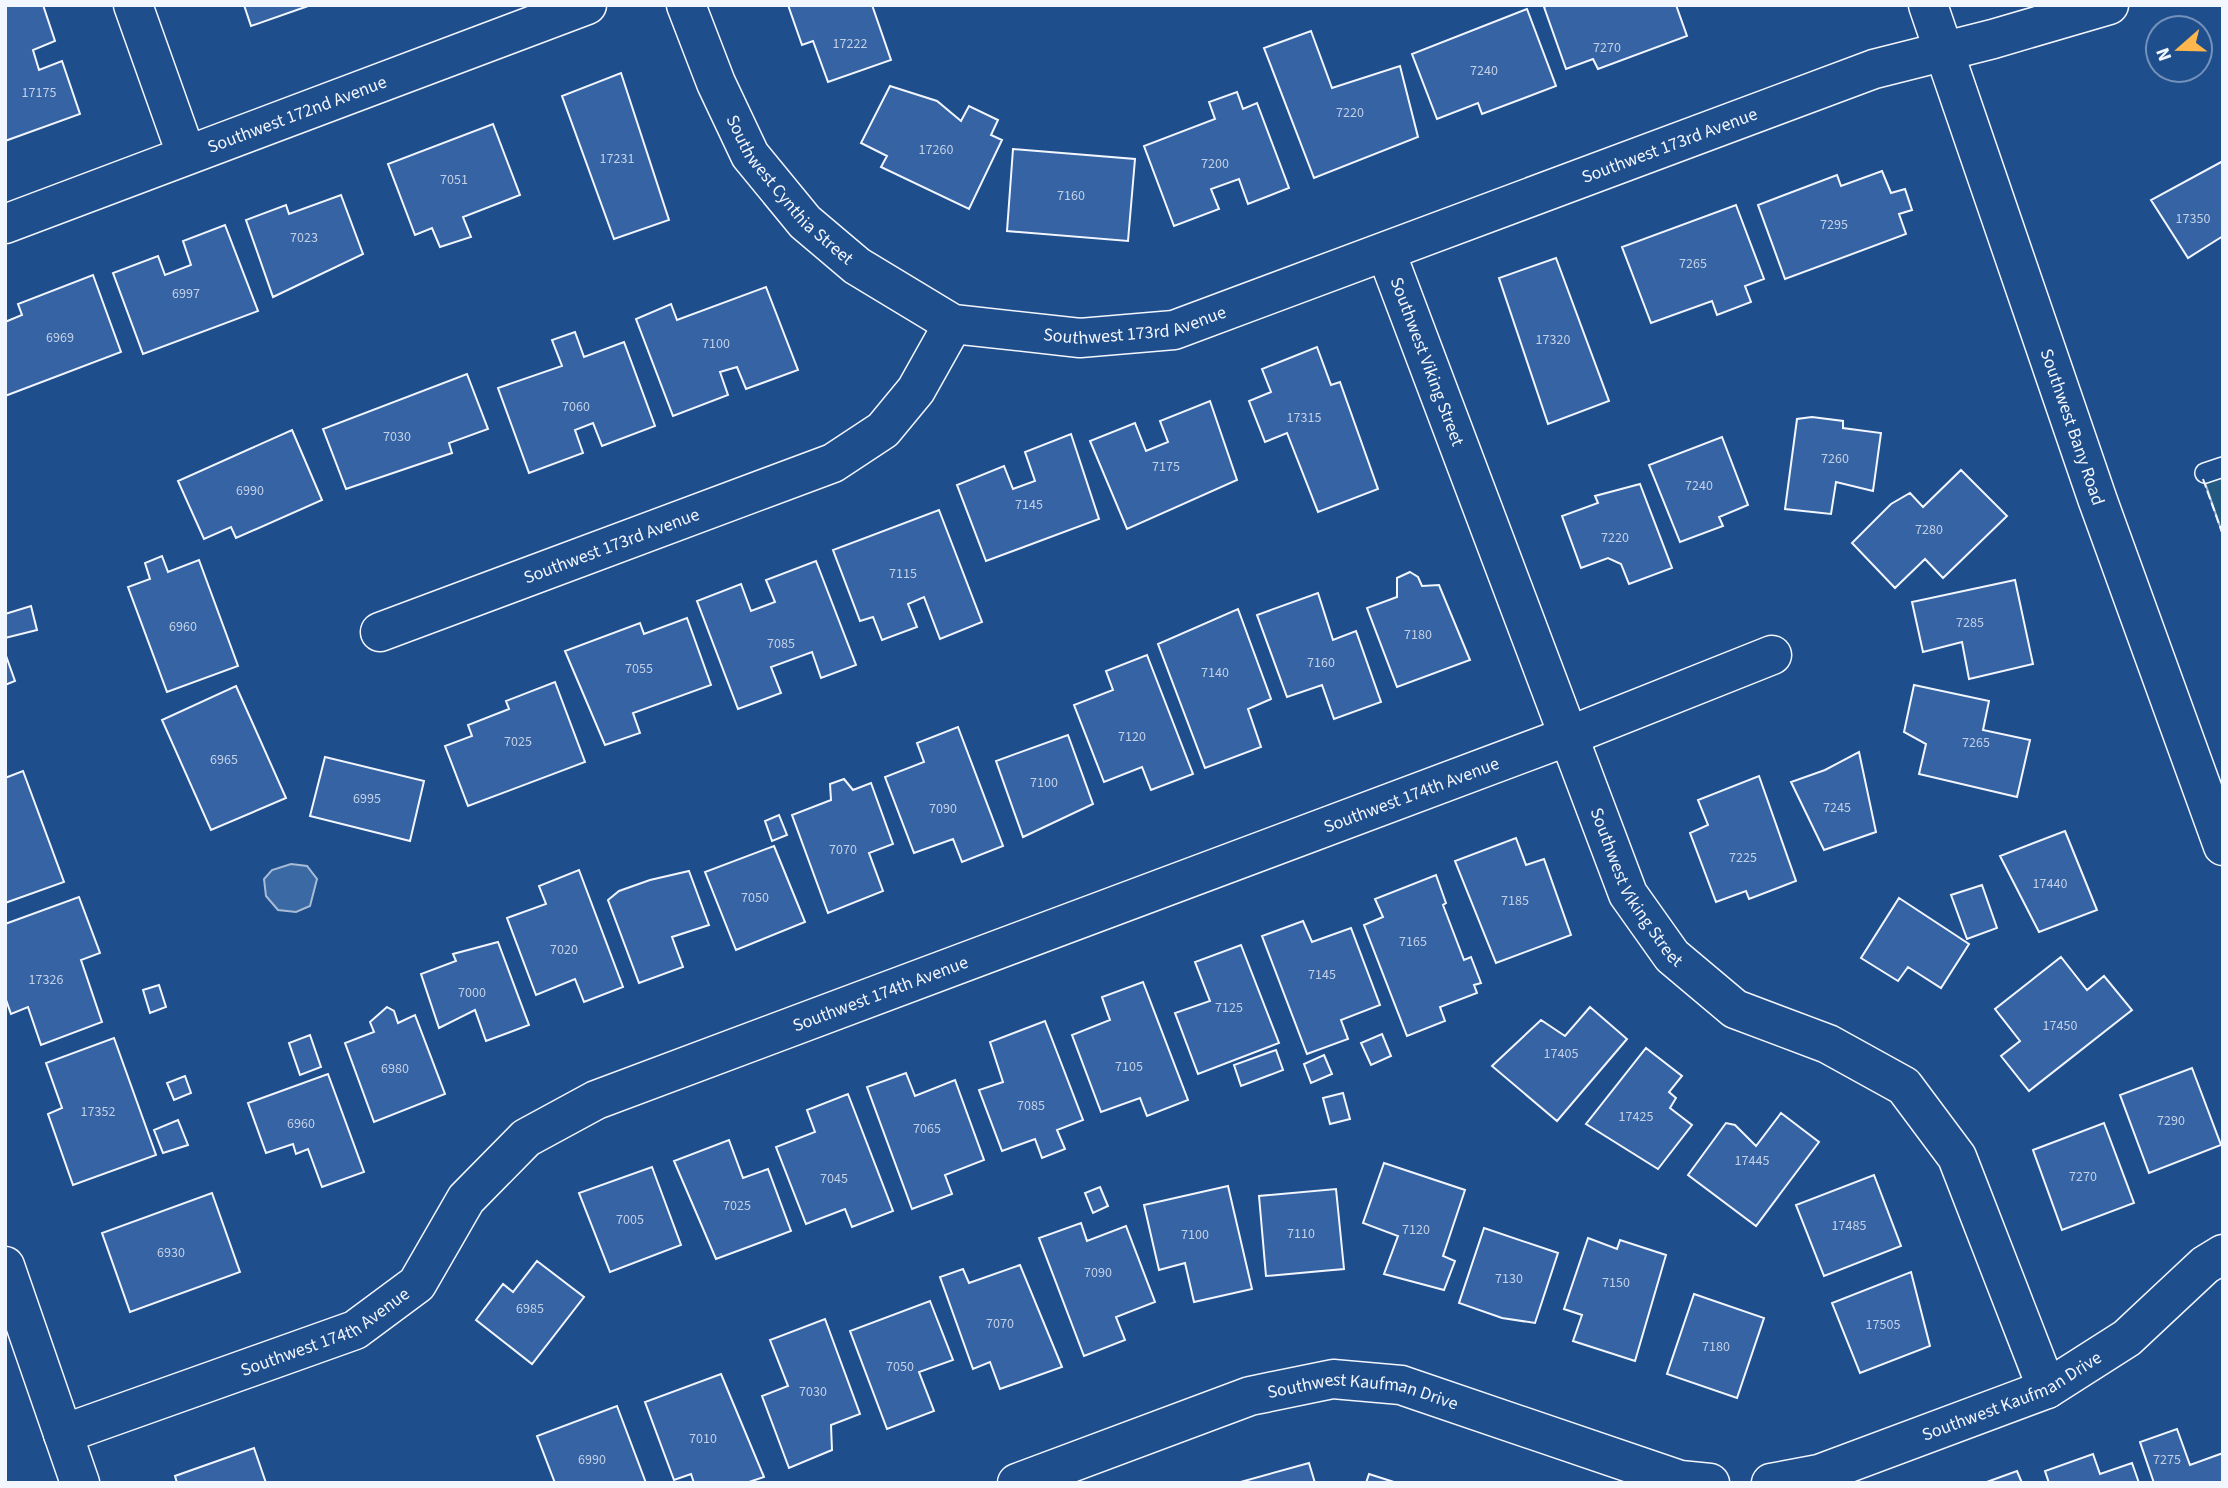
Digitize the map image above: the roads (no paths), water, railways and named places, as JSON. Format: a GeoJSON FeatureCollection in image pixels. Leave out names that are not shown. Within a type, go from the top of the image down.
{"type":"FeatureCollection","features":[{"type":"Feature","properties":{"kind":"street"},"geometry":{"type":"LineString","coordinates":[[133,5],[186,154]]}},
{"type":"Feature","properties":{"kind":"street","name":"Southwest 172nd Avenue"},"geometry":{"type":"LineString","coordinates":[[5,224],[587,5]]}},
{"type":"Feature","properties":{"kind":"street","name":"Southwest Cynthia Street"},"geometry":{"type":"LineString","coordinates":[[686,5],[716,83],[750,155],[805,222],[857,266],[953,324]]}},
{"type":"Feature","properties":{"kind":"street","name":"Southwest Bany Road"},"geometry":{"type":"LineString","coordinates":[[1928,5],[1941,50],[2098,501],[2223,846]]}},
{"type":"Feature","properties":{"kind":"street","name":"Southwest 173rd Avenue"},"geometry":{"type":"LineString","coordinates":[[380,632],[833,463],[883,430],[916,390],[953,324],[1080,338],[1174,330],[1874,69],[1993,39],[2109,5]]}},
{"type":"Feature","properties":{"kind":"street","name":"Southwest Viking Street"},"geometry":{"type":"LineString","coordinates":[[1386,252],[1566,737],[1628,894],[1672,956],[1735,1009],[1828,1044],[1903,1086],[1957,1157],[2047,1389]]}},
{"type":"Feature","properties":{"kind":"street","name":"Southwest 174th Avenue"},"geometry":{"type":"LineString","coordinates":[[63,1434],[355,1330],[417,1283],[466,1199],[526,1138],[596,1100],[1566,737],[1772,655]]}},
{"type":"Feature","properties":{"kind":"street","name":"Southwest Kaufman Drive"},"geometry":{"type":"LineString","coordinates":[[1771,1483],[1819,1474],[2047,1389],[2127,1339],[2205,1265],[2223,1254]]}},
{"type":"Feature","properties":{"kind":"street"},"geometry":{"type":"LineString","coordinates":[[5,1266],[80,1483]]}},
{"type":"Feature","properties":{"kind":"street","name":"Southwest Kaufman Drive"},"geometry":{"type":"LineString","coordinates":[[1017,1483],[1250,1396],[1333,1379],[1401,1385],[1680,1480],[1710,1483]]}}]}
